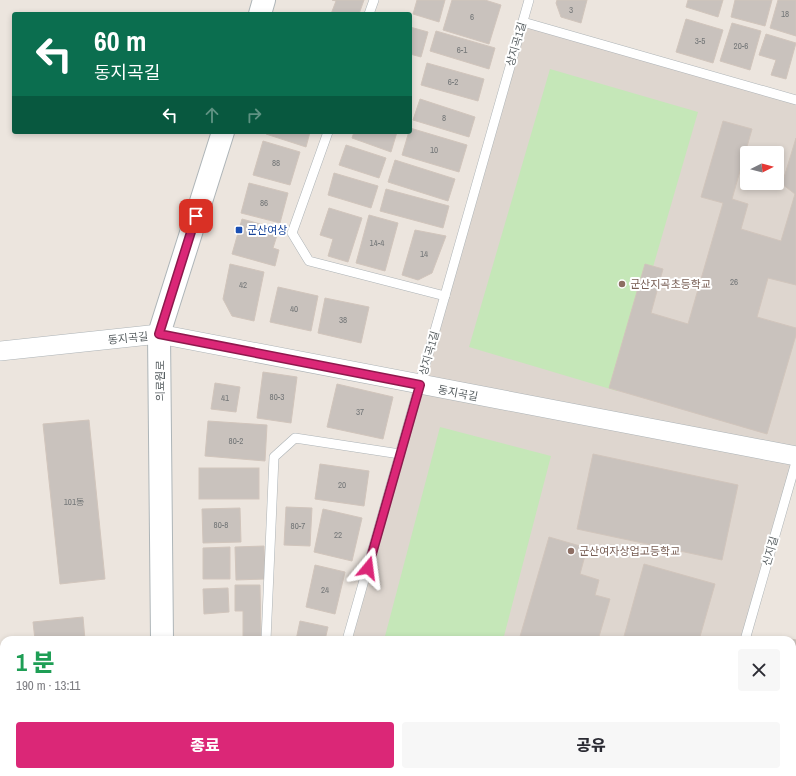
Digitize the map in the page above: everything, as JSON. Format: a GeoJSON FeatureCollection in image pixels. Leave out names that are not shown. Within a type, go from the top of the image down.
{"type":"FeatureCollection","features":[{"type":"Feature","properties":{"kind":"street"},"geometry":{"type":"LineString","coordinates":[[261,12],[264,0]]}},
{"type":"Feature","properties":{"kind":"street","name":"의료원로"},"geometry":{"type":"LineString","coordinates":[[162,636],[159,334],[222,134]]}},
{"type":"Feature","properties":{"kind":"street","name":"동지곡길"},"geometry":{"type":"LineString","coordinates":[[0,351],[159,334],[796,456]]}},
{"type":"Feature","properties":{"kind":"lane"},"geometry":{"type":"LineString","coordinates":[[370,12],[374,0]]}},
{"type":"Feature","properties":{"kind":"lane","name":"상지곡1길"},"geometry":{"type":"LineString","coordinates":[[349,636],[529,0]]}},
{"type":"Feature","properties":{"kind":"lane"},"geometry":{"type":"LineString","coordinates":[[523,22],[796,100]]}},
{"type":"Feature","properties":{"kind":"lane"},"geometry":{"type":"LineString","coordinates":[[327,134],[292,233],[309,261],[445,296]]}},
{"type":"Feature","properties":{"kind":"lane"},"geometry":{"type":"LineString","coordinates":[[266,636],[274,457],[295,438],[400,454]]}},
{"type":"Feature","properties":{"kind":"lane","name":"신지길"},"geometry":{"type":"LineString","coordinates":[[745,636],[796,462]]}},
{"type":"Feature","properties":{"kind":"shaded area"},"geometry":{"type":"Polygon","coordinates":[[[523,22],[796,100],[796,462],[746,636],[348,636],[523,22]]]}},
{"type":"Feature","properties":{"kind":"green space"},"geometry":{"type":"Polygon","coordinates":[[[550,69],[698,112],[617,391],[469,347],[550,69]]]}},
{"type":"Feature","properties":{"kind":"green space"},"geometry":{"type":"Polygon","coordinates":[[[440,427],[551,456],[504,636],[385,636],[440,427]]]}},
{"type":"Feature","properties":{"kind":"building"},"geometry":{"type":"Polygon","coordinates":[[[332,0],[364,0],[360,12],[332,12],[336,1],[332,0]]]}},
{"type":"Feature","properties":{"kind":"building"},"geometry":{"type":"Polygon","coordinates":[[[417,0],[445,0],[439,22],[413,14],[417,0]]]}},
{"type":"Feature","properties":{"kind":"building"},"geometry":{"type":"Polygon","coordinates":[[[452,0],[485,0],[501,5],[489,44],[443,30],[452,0]]]}},
{"type":"Feature","properties":{"kind":"building"},"geometry":{"type":"Polygon","coordinates":[[[557,0],[587,0],[581,23],[561,17],[556,3],[557,0]]]}},
{"type":"Feature","properties":{"kind":"building"},"geometry":{"type":"Polygon","coordinates":[[[688,0],[723,0],[718,17],[686,7],[688,0]]]}},
{"type":"Feature","properties":{"kind":"building"},"geometry":{"type":"Polygon","coordinates":[[[735,0],[772,0],[765,26],[731,17],[735,0]]]}},
{"type":"Feature","properties":{"kind":"building"},"geometry":{"type":"Polygon","coordinates":[[[778,0],[796,0],[796,36],[770,28],[778,0]]]}},
{"type":"Feature","properties":{"kind":"building"},"geometry":{"type":"Polygon","coordinates":[[[686,19],[723,30],[713,63],[676,52],[686,19]]]}},
{"type":"Feature","properties":{"kind":"building"},"geometry":{"type":"Polygon","coordinates":[[[732,23],[761,31],[750,70],[720,61],[732,23]]]}},
{"type":"Feature","properties":{"kind":"building"},"geometry":{"type":"Polygon","coordinates":[[[412,28],[428,32],[421,57],[412,55],[412,28]]]}},
{"type":"Feature","properties":{"kind":"building"},"geometry":{"type":"Polygon","coordinates":[[[436,31],[495,48],[489,69],[430,51],[436,31]]]}},
{"type":"Feature","properties":{"kind":"building"},"geometry":{"type":"Polygon","coordinates":[[[766,34],[796,43],[786,79],[771,75],[776,60],[759,55],[766,34]]]}},
{"type":"Feature","properties":{"kind":"building"},"geometry":{"type":"Polygon","coordinates":[[[427,63],[484,79],[478,101],[421,85],[427,63]]]}},
{"type":"Feature","properties":{"kind":"building"},"geometry":{"type":"Polygon","coordinates":[[[420,99],[475,117],[469,137],[413,120],[420,99]]]}},
{"type":"Feature","properties":{"kind":"building"},"geometry":{"type":"Polygon","coordinates":[[[723,121],[752,129],[747,146],[740,146],[740,171],[732,199],[748,204],[741,229],[781,241],[795,194],[784,186],[784,177],[796,138],[796,285],[768,278],[757,317],[796,328],[796,335],[767,434],[609,388],[645,264],[663,269],[651,313],[688,324],[723,203],[701,197],[723,121]]]}},
{"type":"Feature","properties":{"kind":"building"},"geometry":{"type":"Polygon","coordinates":[[[412,129],[467,145],[459,172],[402,155],[408,134],[412,134],[412,129]]]}},
{"type":"Feature","properties":{"kind":"building"},"geometry":{"type":"Polygon","coordinates":[[[266,134],[309,134],[306,147],[266,134]]]}},
{"type":"Feature","properties":{"kind":"building"},"geometry":{"type":"Polygon","coordinates":[[[353,134],[396,134],[391,152],[352,138],[353,134]]]}},
{"type":"Feature","properties":{"kind":"building"},"geometry":{"type":"Polygon","coordinates":[[[263,141],[300,152],[290,185],[253,175],[263,141]]]}},
{"type":"Feature","properties":{"kind":"building"},"geometry":{"type":"Polygon","coordinates":[[[346,145],[386,158],[379,178],[339,165],[346,145]]]}},
{"type":"Feature","properties":{"kind":"building"},"geometry":{"type":"Polygon","coordinates":[[[395,160],[455,179],[448,201],[388,182],[395,160]]]}},
{"type":"Feature","properties":{"kind":"building"},"geometry":{"type":"Polygon","coordinates":[[[334,173],[378,186],[371,208],[328,195],[334,173]]]}},
{"type":"Feature","properties":{"kind":"building"},"geometry":{"type":"Polygon","coordinates":[[[249,183],[288,193],[280,223],[241,213],[249,183]]]}},
{"type":"Feature","properties":{"kind":"building"},"geometry":{"type":"Polygon","coordinates":[[[386,189],[449,206],[443,228],[380,211],[386,189]]]}},
{"type":"Feature","properties":{"kind":"building"},"geometry":{"type":"Polygon","coordinates":[[[329,208],[362,218],[348,262],[328,256],[333,239],[320,235],[329,208]]]}},
{"type":"Feature","properties":{"kind":"building"},"geometry":{"type":"Polygon","coordinates":[[[369,215],[398,223],[385,271],[356,263],[369,215]]]}},
{"type":"Feature","properties":{"kind":"building"},"geometry":{"type":"Polygon","coordinates":[[[242,219],[279,229],[273,248],[279,250],[275,266],[232,254],[242,219]]]}},
{"type":"Feature","properties":{"kind":"building"},"geometry":{"type":"Polygon","coordinates":[[[415,230],[446,236],[432,273],[418,280],[402,275],[415,230]]]}},
{"type":"Feature","properties":{"kind":"building"},"geometry":{"type":"Polygon","coordinates":[[[230,264],[264,272],[254,321],[232,316],[223,299],[230,264]]]}},
{"type":"Feature","properties":{"kind":"building"},"geometry":{"type":"Polygon","coordinates":[[[278,287],[318,296],[311,331],[270,322],[278,287]]]}},
{"type":"Feature","properties":{"kind":"building"},"geometry":{"type":"Polygon","coordinates":[[[325,298],[369,307],[361,343],[318,333],[325,298]]]}},
{"type":"Feature","properties":{"kind":"building"},"geometry":{"type":"Polygon","coordinates":[[[263,372],[297,377],[291,423],[257,418],[263,372]]]}},
{"type":"Feature","properties":{"kind":"building"},"geometry":{"type":"Polygon","coordinates":[[[215,383],[240,387],[236,412],[211,409],[215,383]]]}},
{"type":"Feature","properties":{"kind":"building"},"geometry":{"type":"Polygon","coordinates":[[[337,384],[393,397],[383,439],[327,427],[337,384]]]}},
{"type":"Feature","properties":{"kind":"building"},"geometry":{"type":"Polygon","coordinates":[[[89,420],[105,579],[60,584],[43,424],[89,420]]]}},
{"type":"Feature","properties":{"kind":"building"},"geometry":{"type":"Polygon","coordinates":[[[208,421],[267,425],[265,461],[205,456],[208,421]]]}},
{"type":"Feature","properties":{"kind":"building"},"geometry":{"type":"Polygon","coordinates":[[[593,454],[738,485],[722,560],[577,529],[593,454]]]}},
{"type":"Feature","properties":{"kind":"building"},"geometry":{"type":"Polygon","coordinates":[[[320,464],[369,471],[364,506],[315,499],[320,464]]]}},
{"type":"Feature","properties":{"kind":"building"},"geometry":{"type":"Polygon","coordinates":[[[199,468],[259,468],[259,499],[199,499],[199,468]]]}},
{"type":"Feature","properties":{"kind":"building"},"geometry":{"type":"Polygon","coordinates":[[[286,507],[312,508],[310,546],[284,545],[286,507]]]}},
{"type":"Feature","properties":{"kind":"building"},"geometry":{"type":"Polygon","coordinates":[[[240,508],[241,542],[203,543],[202,509],[240,508]]]}},
{"type":"Feature","properties":{"kind":"building"},"geometry":{"type":"Polygon","coordinates":[[[323,509],[362,518],[352,561],[314,552],[323,509]]]}},
{"type":"Feature","properties":{"kind":"building"},"geometry":{"type":"Polygon","coordinates":[[[549,537],[587,548],[580,574],[599,580],[595,595],[610,599],[599,636],[520,636],[549,537]]]}},
{"type":"Feature","properties":{"kind":"building"},"geometry":{"type":"Polygon","coordinates":[[[264,546],[265,579],[236,580],[235,547],[264,546]]]}},
{"type":"Feature","properties":{"kind":"building"},"geometry":{"type":"Polygon","coordinates":[[[230,547],[230,579],[203,579],[203,548],[230,547]]]}},
{"type":"Feature","properties":{"kind":"building"},"geometry":{"type":"Polygon","coordinates":[[[644,564],[715,584],[700,636],[624,636],[644,564]]]}},
{"type":"Feature","properties":{"kind":"building"},"geometry":{"type":"Polygon","coordinates":[[[315,565],[345,572],[335,614],[306,607],[315,565]]]}},
{"type":"Feature","properties":{"kind":"building"},"geometry":{"type":"Polygon","coordinates":[[[235,585],[260,585],[261,636],[243,636],[243,611],[235,611],[235,585]]]}},
{"type":"Feature","properties":{"kind":"building"},"geometry":{"type":"Polygon","coordinates":[[[228,588],[229,612],[204,614],[203,589],[228,588]]]}},
{"type":"Feature","properties":{"kind":"building"},"geometry":{"type":"Polygon","coordinates":[[[83,617],[85,636],[35,636],[33,622],[83,617]]]}},
{"type":"Feature","properties":{"kind":"building"},"geometry":{"type":"Polygon","coordinates":[[[300,621],[328,627],[326,636],[297,636],[300,621]]]}},
{"type":"Feature","properties":{"kind":"place","name":"군산여상"},"geometry":{"type":"Point","coordinates":[239,230]}},
{"type":"Feature","properties":{"kind":"place","name":"군산지곡초등학교"},"geometry":{"type":"Point","coordinates":[622,284]}},
{"type":"Feature","properties":{"kind":"place","name":"군산여자상업고등학교"},"geometry":{"type":"Point","coordinates":[571,551]}},
{"type":"Feature","properties":{"kind":"route"},"geometry":{"type":"LineString","coordinates":[[196,216],[159,334],[420,385],[368,568]]}}]}
